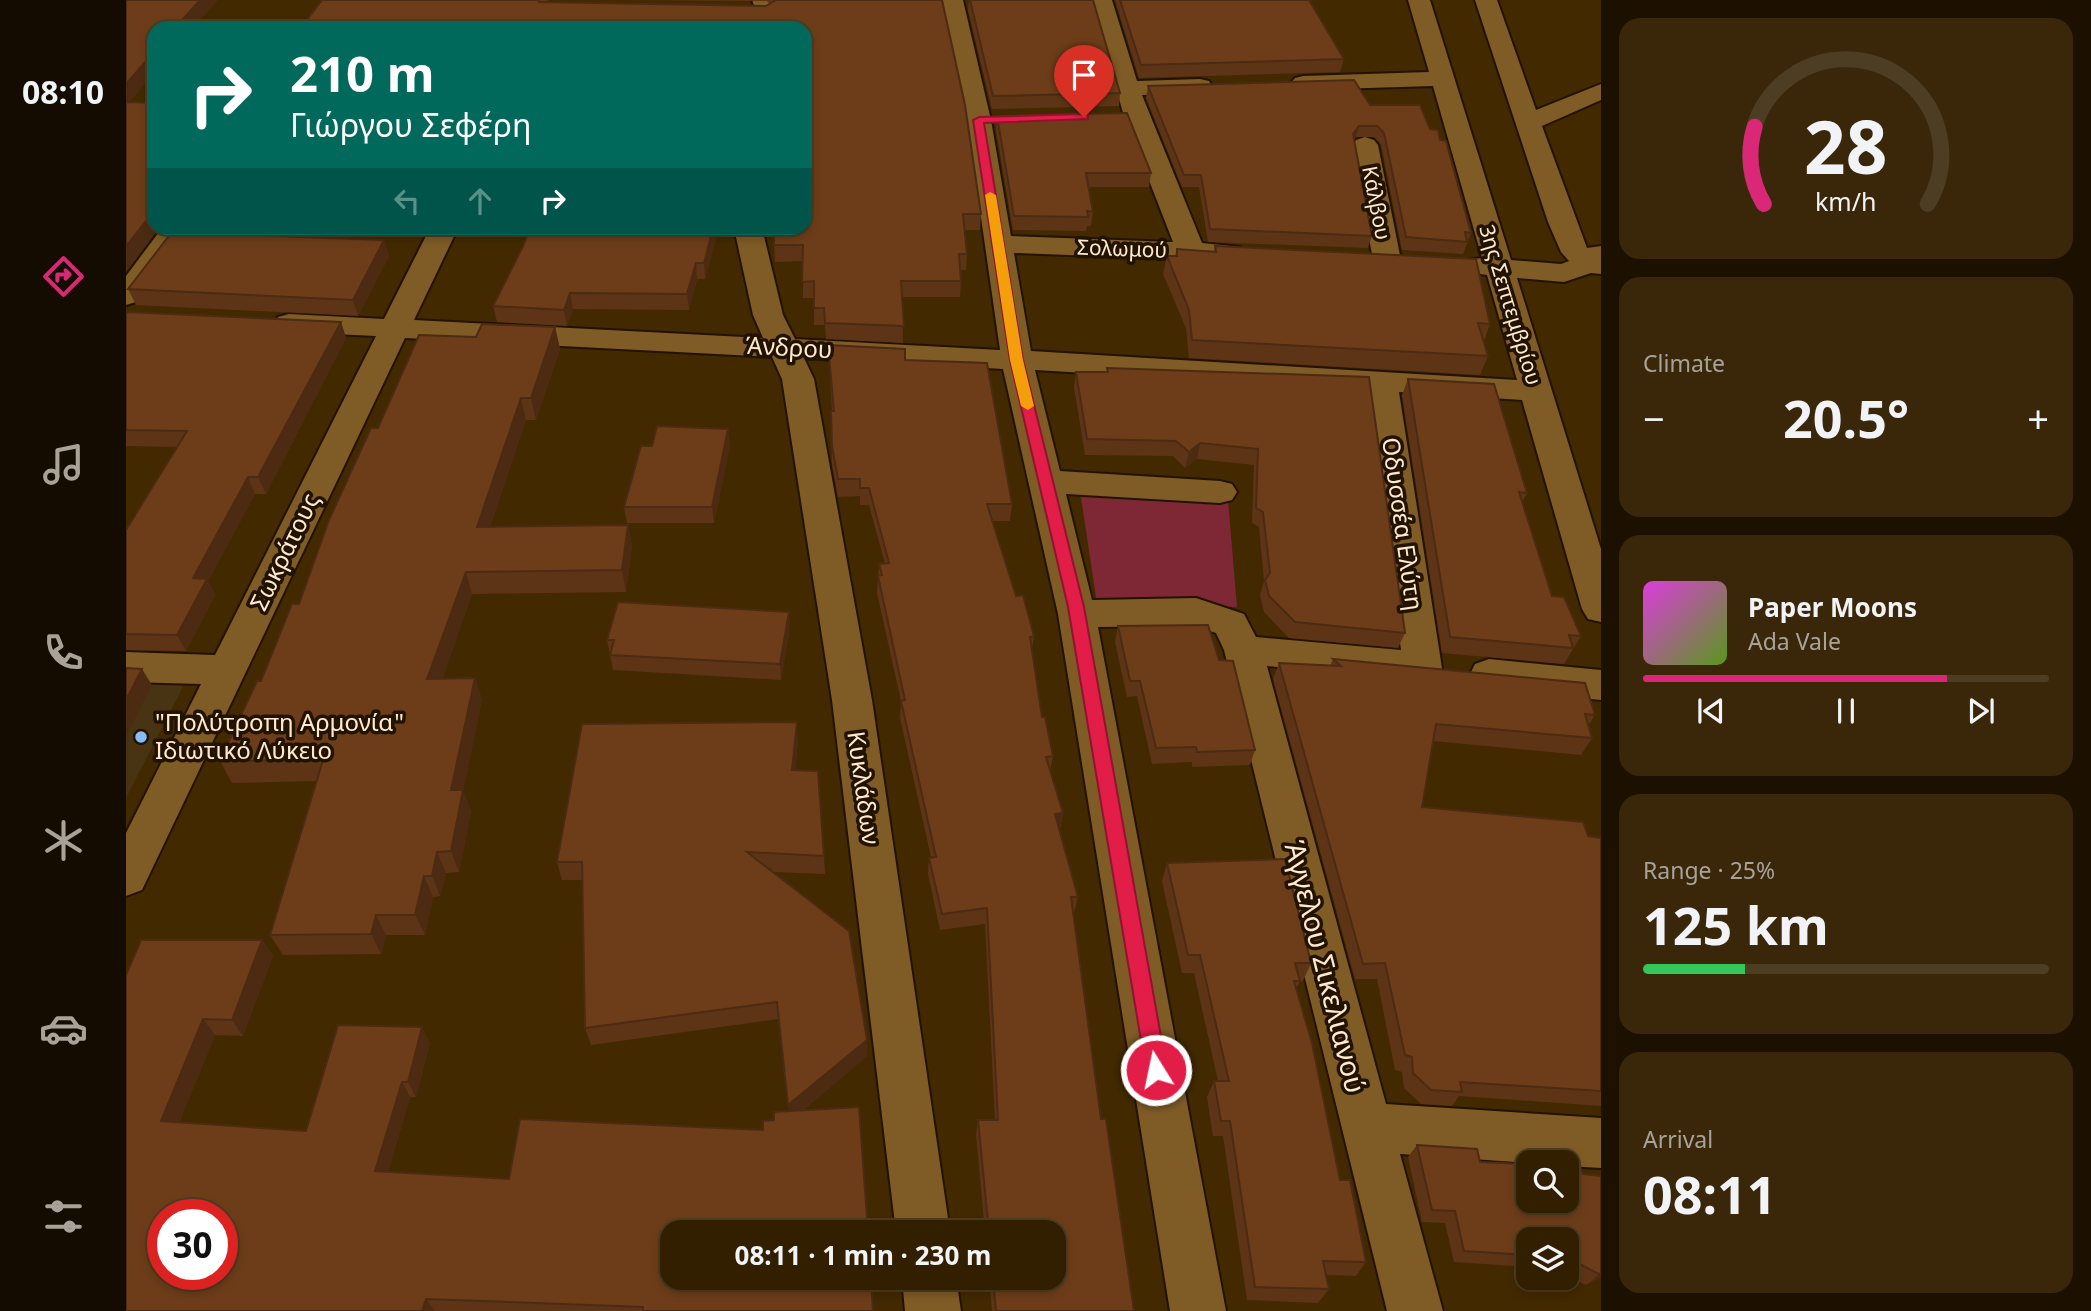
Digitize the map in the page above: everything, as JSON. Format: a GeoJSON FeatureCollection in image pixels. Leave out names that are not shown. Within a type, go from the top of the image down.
{"type":"FeatureCollection","features":[{"type":"Feature","properties":{"kind":"street"},"geometry":{"type":"LineString","coordinates":[[952,0],[992,119],[998,244],[1017,360],[1077,614],[1198,1311]]}},
{"type":"Feature","properties":{"kind":"street"},"geometry":{"type":"LineString","coordinates":[[1101,0],[1136,116],[1191,251]]}},
{"type":"Feature","properties":{"kind":"street","name":"3ης Σεπτεμβρίου"},"geometry":{"type":"LineString","coordinates":[[1419,0],[1601,609]]}},
{"type":"Feature","properties":{"kind":"street"},"geometry":{"type":"LineString","coordinates":[[1486,0],[1530,122],[1562,222],[1575,251],[1597,261]]}},
{"type":"Feature","properties":{"kind":"street"},"geometry":{"type":"LineString","coordinates":[[740,11],[765,13]]}},
{"type":"Feature","properties":{"kind":"street"},"geometry":{"type":"LineString","coordinates":[[1278,84],[1441,79]]}},
{"type":"Feature","properties":{"kind":"street"},"geometry":{"type":"LineString","coordinates":[[1129,88],[1224,85]]}},
{"type":"Feature","properties":{"kind":"street"},"geometry":{"type":"LineString","coordinates":[[1530,122],[1601,90]]}},
{"type":"Feature","properties":{"kind":"street"},"geometry":{"type":"LineString","coordinates":[[1110,117],[1136,116]]}},
{"type":"Feature","properties":{"kind":"street","name":"Κάλβου"},"geometry":{"type":"LineString","coordinates":[[1365,145],[1401,261],[1498,267]]}},
{"type":"Feature","properties":{"kind":"street"},"geometry":{"type":"LineString","coordinates":[[130,310],[172,235]]}},
{"type":"Feature","properties":{"kind":"street","name":"Σωκράτους"},"geometry":{"type":"LineString","coordinates":[[126,877],[143,809],[228,670],[441,235]]}},
{"type":"Feature","properties":{"kind":"street","name":"Κυκλάδων"},"geometry":{"type":"LineString","coordinates":[[750,235],[768,315],[798,379],[850,687],[921,1220]]}},
{"type":"Feature","properties":{"kind":"street","name":"Σολωμού"},"geometry":{"type":"LineString","coordinates":[[998,244],[1256,254]]}},
{"type":"Feature","properties":{"kind":"street"},"geometry":{"type":"LineString","coordinates":[[1498,267],[1564,272],[1597,261]]}},
{"type":"Feature","properties":{"kind":"street","name":"Άνδρου"},"geometry":{"type":"LineString","coordinates":[[261,322],[1017,360],[1536,391]]}},
{"type":"Feature","properties":{"kind":"street","name":"Οδυσσέα Ελύτη"},"geometry":{"type":"LineString","coordinates":[[1381,381],[1423,668]]}},
{"type":"Feature","properties":{"kind":"street"},"geometry":{"type":"LineString","coordinates":[[1045,481],[1220,492]]}},
{"type":"Feature","properties":{"kind":"street"},"geometry":{"type":"LineString","coordinates":[[1077,614],[1196,612],[1237,637],[1423,668],[1601,685]]}},
{"type":"Feature","properties":{"kind":"street","name":"Άγγελου Σικελιανού"},"geometry":{"type":"LineString","coordinates":[[1237,637],[1415,1311]]}},
{"type":"Feature","properties":{"kind":"street"},"geometry":{"type":"LineString","coordinates":[[126,667],[228,670]]}},
{"type":"Feature","properties":{"kind":"street"},"geometry":{"type":"LineString","coordinates":[[1366,1127],[1601,1143]]}},
{"type":"Feature","properties":{"kind":"street"},"geometry":{"type":"LineString","coordinates":[[930,1290],[933,1311]]}},
{"type":"Feature","properties":{"kind":"shaded area"},"geometry":{"type":"Polygon","coordinates":[[[1080,491],[1228,500],[1237,607],[1097,604],[1080,491]]]}},
{"type":"Feature","properties":{"kind":"shaded area","name":"\"Πολύτροπη Αρμονία\" Ιδιωτικό Λύκειο"},"geometry":{"type":"Polygon","coordinates":[[[126,677],[187,679],[127,796],[126,796],[126,677]]]}},
{"type":"Feature","properties":{"kind":"building"},"geometry":{"type":"Polygon","coordinates":[[[126,0],[200,0],[181,21],[147,21],[147,60],[126,84],[126,0]]]}},
{"type":"Feature","properties":{"kind":"building"},"geometry":{"type":"Polygon","coordinates":[[[322,0],[538,0],[766,6],[776,0],[942,0],[965,105],[981,214],[963,214],[967,254],[959,254],[961,281],[901,281],[904,326],[825,323],[824,308],[814,308],[814,281],[802,282],[803,245],[774,245],[774,235],[812,235],[812,21],[306,21],[322,0]]]}},
{"type":"Feature","properties":{"kind":"building"},"geometry":{"type":"Polygon","coordinates":[[[970,0],[1093,0],[1120,93],[993,96],[970,0]]]}},
{"type":"Feature","properties":{"kind":"building"},"geometry":{"type":"Polygon","coordinates":[[[1120,0],[1309,0],[1344,59],[1141,65],[1120,0]]]}},
{"type":"Feature","properties":{"kind":"building"},"geometry":{"type":"Polygon","coordinates":[[[1354,80],[1370,105],[1420,105],[1430,129],[1438,130],[1440,140],[1446,141],[1471,233],[1465,232],[1467,242],[1406,237],[1384,133],[1377,126],[1359,126],[1353,134],[1372,236],[1210,229],[1201,175],[1184,175],[1148,86],[1354,80]]]}},
{"type":"Feature","properties":{"kind":"building"},"geometry":{"type":"Polygon","coordinates":[[[126,102],[147,103],[147,220],[126,246],[126,102]]]}},
{"type":"Feature","properties":{"kind":"building"},"geometry":{"type":"Polygon","coordinates":[[[1127,113],[1151,173],[1086,173],[1093,212],[1087,211],[1088,217],[1014,216],[997,116],[1127,113]]]}},
{"type":"Feature","properties":{"kind":"building"},"geometry":{"type":"Polygon","coordinates":[[[170,235],[384,240],[353,300],[128,289],[170,235]]]}},
{"type":"Feature","properties":{"kind":"building"},"geometry":{"type":"Polygon","coordinates":[[[527,235],[711,235],[704,263],[696,263],[687,294],[570,293],[564,310],[493,306],[527,235]]]}},
{"type":"Feature","properties":{"kind":"building"},"geometry":{"type":"Polygon","coordinates":[[[1215,246],[1476,259],[1490,324],[1478,323],[1488,356],[1192,340],[1189,310],[1167,256],[1177,256],[1177,249],[1216,252],[1215,246]]]}},
{"type":"Feature","properties":{"kind":"building"},"geometry":{"type":"Polygon","coordinates":[[[126,312],[341,322],[258,477],[248,477],[193,578],[207,579],[177,635],[126,634],[126,530],[187,431],[126,430],[126,312]]]}},
{"type":"Feature","properties":{"kind":"building"},"geometry":{"type":"Polygon","coordinates":[[[482,324],[555,327],[531,398],[521,398],[477,527],[628,525],[622,570],[466,572],[427,679],[475,678],[451,790],[463,790],[451,851],[437,852],[432,876],[424,876],[415,915],[376,915],[371,934],[270,935],[323,760],[220,761],[257,681],[261,681],[292,604],[299,604],[329,520],[371,428],[378,428],[419,335],[476,337],[482,324]]]}},
{"type":"Feature","properties":{"kind":"building"},"geometry":{"type":"Polygon","coordinates":[[[828,345],[905,349],[905,360],[987,363],[1012,504],[987,504],[1016,596],[1023,595],[1034,636],[1030,637],[1042,717],[1045,717],[1053,756],[1046,757],[1063,813],[1055,814],[1078,897],[1071,897],[1101,1119],[1106,1119],[1134,1311],[996,1311],[994,1290],[1066,1290],[1066,1220],[988,1220],[978,1120],[998,1120],[987,908],[942,914],[929,858],[936,857],[901,701],[905,700],[878,576],[882,575],[879,564],[889,563],[869,488],[860,488],[860,479],[838,479],[832,446],[831,411],[834,411],[828,345]]]}},
{"type":"Feature","properties":{"kind":"building"},"geometry":{"type":"Polygon","coordinates":[[[1107,368],[1369,377],[1405,633],[1295,622],[1269,596],[1265,580],[1270,573],[1263,512],[1256,508],[1258,449],[1200,443],[1189,452],[1176,441],[1087,439],[1076,372],[1108,372],[1107,368]]]}},
{"type":"Feature","properties":{"kind":"building"},"geometry":{"type":"Polygon","coordinates":[[[1408,379],[1494,384],[1527,493],[1519,492],[1552,596],[1564,597],[1581,636],[1569,635],[1573,648],[1450,637],[1408,379]]]}},
{"type":"Feature","properties":{"kind":"building"},"geometry":{"type":"Polygon","coordinates":[[[657,426],[728,429],[712,507],[624,507],[641,446],[652,446],[657,426]]]}},
{"type":"Feature","properties":{"kind":"building"},"geometry":{"type":"Polygon","coordinates":[[[618,602],[789,612],[780,664],[610,655],[614,640],[607,640],[618,602]]]}},
{"type":"Feature","properties":{"kind":"building"},"geometry":{"type":"Polygon","coordinates":[[[1208,625],[1219,660],[1233,661],[1255,750],[1197,752],[1196,747],[1156,748],[1140,681],[1130,681],[1118,626],[1208,625]]]}},
{"type":"Feature","properties":{"kind":"building"},"geometry":{"type":"Polygon","coordinates":[[[1333,659],[1585,683],[1595,715],[1585,714],[1592,738],[1436,724],[1422,807],[1583,822],[1588,836],[1601,838],[1601,1091],[1460,1082],[1462,1092],[1431,1090],[1413,1073],[1412,1057],[1405,1055],[1385,963],[1363,964],[1279,663],[1341,666],[1333,659]]]}},
{"type":"Feature","properties":{"kind":"building"},"geometry":{"type":"Polygon","coordinates":[[[126,668],[142,669],[126,700],[126,668]]]}},
{"type":"Feature","properties":{"kind":"building"},"geometry":{"type":"Polygon","coordinates":[[[797,722],[792,770],[818,771],[824,856],[747,852],[849,931],[867,1040],[788,1105],[777,1002],[585,1028],[582,862],[557,862],[582,724],[797,722]]]}},
{"type":"Feature","properties":{"kind":"building"},"geometry":{"type":"Polygon","coordinates":[[[1285,859],[1311,963],[1295,963],[1300,981],[1294,981],[1312,1043],[1340,1180],[1350,1180],[1366,1262],[1323,1261],[1329,1289],[1255,1287],[1230,1121],[1221,1121],[1214,1081],[1229,1081],[1200,955],[1188,955],[1167,863],[1285,859]]]}},
{"type":"Feature","properties":{"kind":"building"},"geometry":{"type":"Polygon","coordinates":[[[141,940],[262,940],[232,1020],[203,1019],[161,1121],[306,1131],[338,1025],[422,1027],[408,1082],[402,1082],[375,1171],[509,1179],[520,1119],[763,1130],[763,1121],[774,1120],[774,1112],[859,1107],[867,1220],[660,1220],[660,1290],[872,1290],[873,1311],[643,1311],[643,1307],[426,1299],[422,1311],[126,1311],[126,975],[141,940]]]}},
{"type":"Feature","properties":{"kind":"building"},"geometry":{"type":"Polygon","coordinates":[[[1417,1145],[1477,1149],[1480,1162],[1516,1164],[1516,1213],[1579,1213],[1580,1166],[1583,1174],[1601,1176],[1601,1273],[1579,1264],[1579,1227],[1516,1227],[1516,1254],[1464,1251],[1455,1211],[1432,1210],[1417,1145]]]}},
{"type":"Feature","properties":{"kind":"slow traffic"},"geometry":{"type":"LineString","coordinates":[[990,195],[1017,360],[1028,406]]}},
{"type":"Feature","properties":{"kind":"place","name":"\"Πολύτροπη Αρμονία\" Ιδιωτικό Λύκειο"},"geometry":{"type":"Point","coordinates":[141,737]}},
{"type":"Feature","properties":{"kind":"route"},"geometry":{"type":"LineString","coordinates":[[1084,117],[979,120],[1017,360],[1076,607],[1156,1070]]}}]}
